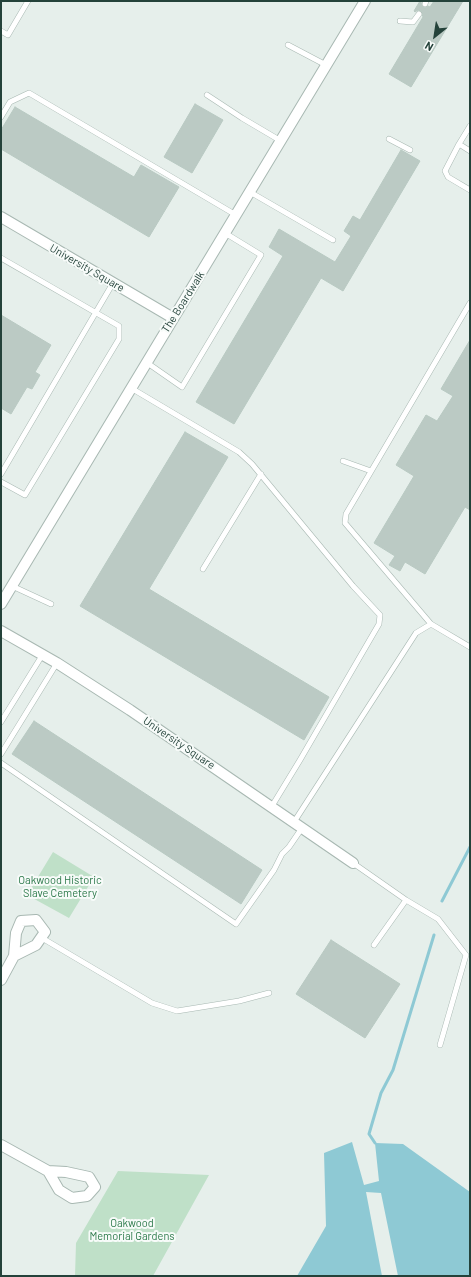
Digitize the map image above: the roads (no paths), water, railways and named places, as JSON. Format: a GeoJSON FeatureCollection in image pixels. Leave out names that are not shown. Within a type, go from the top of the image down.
{"type":"FeatureCollection","features":[{"type":"Feature","properties":{"kind":"street","name":"The Boardwalk"},"geometry":{"type":"LineString","coordinates":[[1,604],[365,1]]}},
{"type":"Feature","properties":{"kind":"street","name":"University Square"},"geometry":{"type":"LineString","coordinates":[[1,217],[173,318]]}},
{"type":"Feature","properties":{"kind":"street","name":"University Square"},"geometry":{"type":"LineString","coordinates":[[1,631],[43,654],[130,710],[353,863]]}},
{"type":"Feature","properties":{"kind":"street"},"geometry":{"type":"LineString","coordinates":[[1,980],[14,956],[16,932],[21,921],[36,920],[45,932],[42,938],[36,945],[14,956]]}},
{"type":"Feature","properties":{"kind":"street"},"geometry":{"type":"LineString","coordinates":[[1,1145],[48,1171]]}},
{"type":"Feature","properties":{"kind":"lane"},"geometry":{"type":"LineString","coordinates":[[1,31],[8,35],[28,1]]}},
{"type":"Feature","properties":{"kind":"lane"},"geometry":{"type":"LineString","coordinates":[[400,21],[413,22],[419,14]]}},
{"type":"Feature","properties":{"kind":"lane"},"geometry":{"type":"LineString","coordinates":[[288,45],[326,65]]}},
{"type":"Feature","properties":{"kind":"lane"},"geometry":{"type":"LineString","coordinates":[[1,117],[10,102],[29,93],[236,215]]}},
{"type":"Feature","properties":{"kind":"lane"},"geometry":{"type":"LineString","coordinates":[[207,94],[242,118],[281,141]]}},
{"type":"Feature","properties":{"kind":"lane"},"geometry":{"type":"LineString","coordinates":[[470,126],[445,171],[448,177],[470,190]]}},
{"type":"Feature","properties":{"kind":"lane"},"geometry":{"type":"LineString","coordinates":[[389,139],[410,150]]}},
{"type":"Feature","properties":{"kind":"lane"},"geometry":{"type":"LineString","coordinates":[[459,144],[470,151]]}},
{"type":"Feature","properties":{"kind":"lane"},"geometry":{"type":"LineString","coordinates":[[250,192],[333,240]]}},
{"type":"Feature","properties":{"kind":"lane"},"geometry":{"type":"LineString","coordinates":[[146,362],[182,387],[261,255],[225,233]]}},
{"type":"Feature","properties":{"kind":"lane"},"geometry":{"type":"LineString","coordinates":[[1,258],[96,311],[119,326],[119,339],[25,495],[1,482]]}},
{"type":"Feature","properties":{"kind":"lane"},"geometry":{"type":"LineString","coordinates":[[1,474],[113,283]]}},
{"type":"Feature","properties":{"kind":"lane"},"geometry":{"type":"LineString","coordinates":[[470,303],[346,514],[345,523],[431,624],[470,647]]}},
{"type":"Feature","properties":{"kind":"lane"},"geometry":{"type":"LineString","coordinates":[[131,388],[239,452],[261,474],[353,586],[380,615],[379,624],[272,806]]}},
{"type":"Feature","properties":{"kind":"lane"},"geometry":{"type":"LineString","coordinates":[[343,461],[371,471]]}},
{"type":"Feature","properties":{"kind":"lane"},"geometry":{"type":"LineString","coordinates":[[203,569],[261,474]]}},
{"type":"Feature","properties":{"kind":"lane"},"geometry":{"type":"LineString","coordinates":[[12,586],[50,604]]}},
{"type":"Feature","properties":{"kind":"lane"},"geometry":{"type":"LineString","coordinates":[[1,763],[236,924],[274,870],[282,854],[289,847],[298,825],[416,633],[431,624]]}},
{"type":"Feature","properties":{"kind":"lane"},"geometry":{"type":"LineString","coordinates":[[1,722],[43,654]]}},
{"type":"Feature","properties":{"kind":"lane"},"geometry":{"type":"LineString","coordinates":[[1,754],[56,663]]}},
{"type":"Feature","properties":{"kind":"lane"},"geometry":{"type":"LineString","coordinates":[[353,863],[406,900],[438,919],[466,955],[440,1045]]}},
{"type":"Feature","properties":{"kind":"lane"},"geometry":{"type":"LineString","coordinates":[[374,945],[406,900]]}},
{"type":"Feature","properties":{"kind":"lane"},"geometry":{"type":"LineString","coordinates":[[42,938],[152,1003],[177,1011],[239,1001],[270,993]]}},
{"type":"Feature","properties":{"kind":"water"},"geometry":{"type":"Polygon","coordinates":[[[352,1142],[364,1185],[379,1181],[375,1143],[403,1144],[470,1192],[470,1276],[398,1276],[381,1193],[366,1192],[382,1276],[297,1276],[326,1226],[324,1153],[352,1142]]]}},
{"type":"Feature","properties":{"kind":"waterway"},"geometry":{"type":"LineString","coordinates":[[442,901],[470,847]]}},
{"type":"Feature","properties":{"kind":"waterway"},"geometry":{"type":"LineString","coordinates":[[375,1143],[369,1134],[381,1093],[393,1070],[434,935]]}},
{"type":"Feature","properties":{"kind":"park label","name":"Oakwood Historic Slave Cemetery"},"geometry":{"type":"Point","coordinates":[60,886]}},
{"type":"Feature","properties":{"kind":"park label","name":"Oakwood Memorial Gardens"},"geometry":{"type":"Point","coordinates":[132,1229]}}]}
